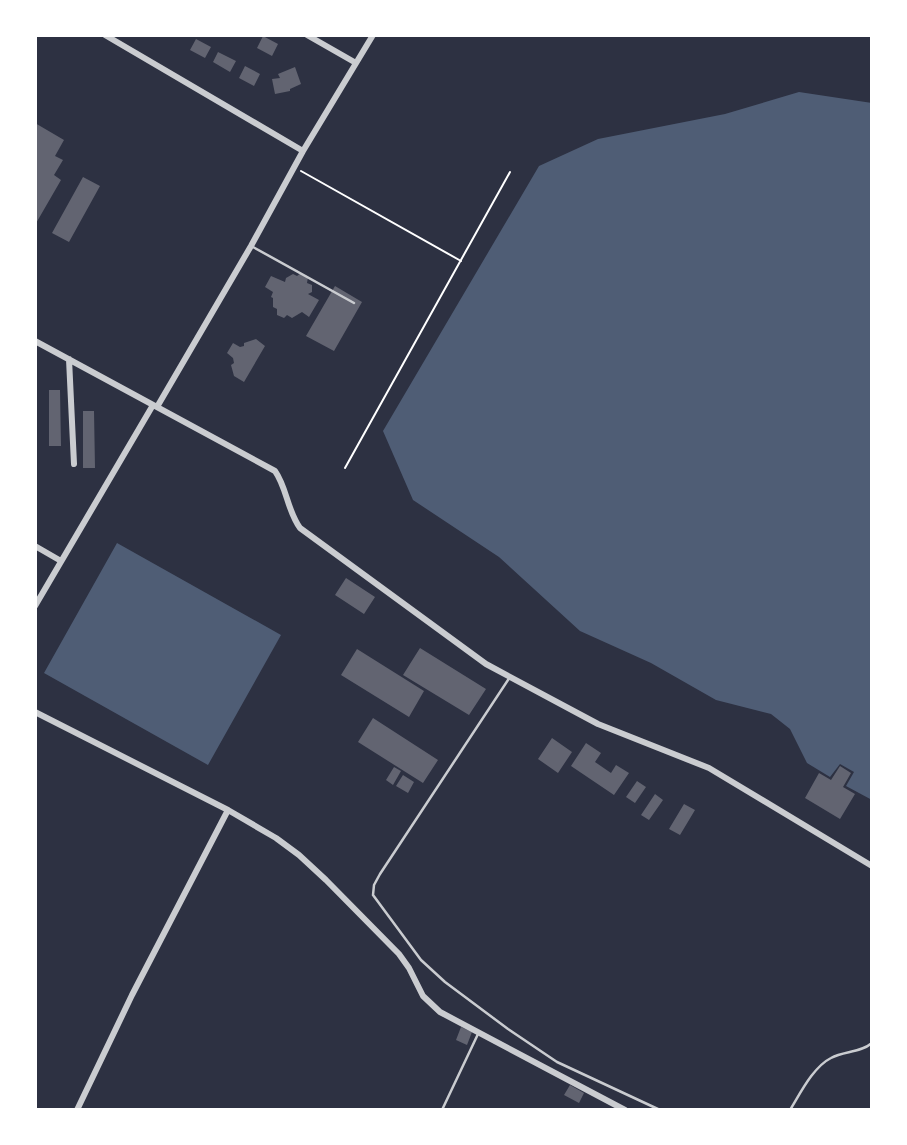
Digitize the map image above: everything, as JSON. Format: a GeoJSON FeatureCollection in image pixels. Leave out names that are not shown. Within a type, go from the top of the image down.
{"type":"FeatureCollection","features":[{"type":"Feature","properties":{"kind":"street"},"geometry":{"type":"LineString","coordinates":[[105,35],[114,37],[303,151]]}},
{"type":"Feature","properties":{"kind":"street"},"geometry":{"type":"LineString","coordinates":[[307,35],[356,63]]}},
{"type":"Feature","properties":{"kind":"street"},"geometry":{"type":"LineString","coordinates":[[35,606],[251,246],[303,151],[373,35]]}},
{"type":"Feature","properties":{"kind":"street"},"geometry":{"type":"LineString","coordinates":[[35,341],[275,471],[282,481],[291,516],[307,534],[486,664],[598,724],[709,768],[872,866]]}},
{"type":"Feature","properties":{"kind":"street"},"geometry":{"type":"LineString","coordinates":[[69,359],[74,464]]}},
{"type":"Feature","properties":{"kind":"street"},"geometry":{"type":"LineString","coordinates":[[35,546],[61,561]]}},
{"type":"Feature","properties":{"kind":"street"},"geometry":{"type":"LineString","coordinates":[[35,712],[228,810],[299,855],[399,954],[423,996],[440,1012],[625,1110]]}},
{"type":"Feature","properties":{"kind":"street"},"geometry":{"type":"LineString","coordinates":[[77,1110],[132,995],[228,810]]}},
{"type":"Feature","properties":{"kind":"lane"},"geometry":{"type":"LineString","coordinates":[[251,246],[354,303]]}},
{"type":"Feature","properties":{"kind":"lane"},"geometry":{"type":"LineString","coordinates":[[511,677],[380,874],[373,895],[421,960],[445,982],[540,1052],[660,1110]]}},
{"type":"Feature","properties":{"kind":"lane"},"geometry":{"type":"LineString","coordinates":[[442,1110],[479,1032]]}},
{"type":"Feature","properties":{"kind":"lane"},"geometry":{"type":"LineString","coordinates":[[790,1110],[823,1064],[831,1058],[865,1049],[872,1043]]}},
{"type":"Feature","properties":{"kind":"path"},"geometry":{"type":"LineString","coordinates":[[294,167],[461,261]]}},
{"type":"Feature","properties":{"kind":"path"},"geometry":{"type":"LineString","coordinates":[[345,468],[510,172]]}},
{"type":"Feature","properties":{"kind":"water"},"geometry":{"type":"Polygon","coordinates":[[[799,92],[872,103],[872,800],[846,786],[854,772],[840,764],[830,777],[807,763],[790,729],[771,714],[716,700],[651,663],[580,631],[499,557],[413,500],[383,431],[539,166],[598,139],[725,114],[799,92]]]}},
{"type":"Feature","properties":{"kind":"water"},"geometry":{"type":"Polygon","coordinates":[[[117,543],[281,635],[208,765],[44,673],[117,543]]]}},
{"type":"Feature","properties":{"kind":"building"},"geometry":{"type":"Polygon","coordinates":[[[263,36],[278,44],[272,56],[257,48],[263,36]]]}},
{"type":"Feature","properties":{"kind":"building"},"geometry":{"type":"Polygon","coordinates":[[[196,39],[211,47],[205,58],[190,50],[196,39]]]}},
{"type":"Feature","properties":{"kind":"building"},"geometry":{"type":"Polygon","coordinates":[[[218,52],[236,61],[230,72],[213,62],[218,52]]]}},
{"type":"Feature","properties":{"kind":"building"},"geometry":{"type":"Polygon","coordinates":[[[245,66],[260,74],[254,86],[239,78],[245,66]]]}},
{"type":"Feature","properties":{"kind":"building"},"geometry":{"type":"Polygon","coordinates":[[[295,67],[301,84],[290,91],[275,94],[272,79],[280,78],[278,74],[295,67]]]}},
{"type":"Feature","properties":{"kind":"building"},"geometry":{"type":"Polygon","coordinates":[[[35,123],[64,140],[55,156],[63,160],[54,175],[61,180],[35,225],[35,123]]]}},
{"type":"Feature","properties":{"kind":"building"},"geometry":{"type":"Polygon","coordinates":[[[83,177],[100,186],[69,242],[52,233],[83,177]]]}},
{"type":"Feature","properties":{"kind":"building"},"geometry":{"type":"Polygon","coordinates":[[[301,273],[308,277],[307,283],[312,285],[312,292],[308,294],[319,300],[309,317],[302,312],[292,318],[277,315],[271,297],[273,292],[265,287],[271,276],[285,282],[286,278],[293,274],[297,276],[301,273]]]}},
{"type":"Feature","properties":{"kind":"building"},"geometry":{"type":"Polygon","coordinates":[[[335,286],[362,302],[334,351],[306,336],[335,286]]]}},
{"type":"Feature","properties":{"kind":"building"},"geometry":{"type":"Polygon","coordinates":[[[256,339],[265,346],[244,382],[234,376],[231,365],[234,363],[233,358],[227,353],[233,343],[240,347],[256,339]]]}},
{"type":"Feature","properties":{"kind":"building"},"geometry":{"type":"Polygon","coordinates":[[[49,390],[60,390],[61,446],[49,446],[49,390]]]}},
{"type":"Feature","properties":{"kind":"building"},"geometry":{"type":"Polygon","coordinates":[[[83,411],[94,411],[95,468],[83,468],[83,411]]]}},
{"type":"Feature","properties":{"kind":"building"},"geometry":{"type":"Polygon","coordinates":[[[346,578],[375,597],[364,614],[335,595],[346,578]]]}},
{"type":"Feature","properties":{"kind":"building"},"geometry":{"type":"Polygon","coordinates":[[[420,648],[486,689],[469,715],[403,675],[420,648]]]}},
{"type":"Feature","properties":{"kind":"building"},"geometry":{"type":"Polygon","coordinates":[[[357,649],[424,691],[409,717],[341,675],[357,649]]]}},
{"type":"Feature","properties":{"kind":"building"},"geometry":{"type":"Polygon","coordinates":[[[373,718],[438,760],[423,783],[358,742],[373,718]]]}},
{"type":"Feature","properties":{"kind":"building"},"geometry":{"type":"Polygon","coordinates":[[[552,738],[572,752],[558,773],[538,759],[552,738]]]}},
{"type":"Feature","properties":{"kind":"building"},"geometry":{"type":"Polygon","coordinates":[[[586,743],[601,753],[595,762],[611,773],[616,765],[629,773],[614,795],[571,766],[586,743]]]}},
{"type":"Feature","properties":{"kind":"building"},"geometry":{"type":"Polygon","coordinates":[[[840,766],[851,773],[843,787],[855,794],[840,819],[805,798],[819,773],[831,780],[840,766]]]}},
{"type":"Feature","properties":{"kind":"building"},"geometry":{"type":"Polygon","coordinates":[[[394,767],[401,771],[393,785],[386,780],[394,767]]]}},
{"type":"Feature","properties":{"kind":"building"},"geometry":{"type":"Polygon","coordinates":[[[403,775],[414,782],[408,793],[396,786],[403,775]]]}},
{"type":"Feature","properties":{"kind":"building"},"geometry":{"type":"Polygon","coordinates":[[[637,781],[646,787],[635,803],[626,797],[637,781]]]}},
{"type":"Feature","properties":{"kind":"building"},"geometry":{"type":"Polygon","coordinates":[[[655,794],[663,800],[649,820],[641,815],[655,794]]]}},
{"type":"Feature","properties":{"kind":"building"},"geometry":{"type":"Polygon","coordinates":[[[684,804],[695,810],[680,835],[669,829],[684,804]]]}},
{"type":"Feature","properties":{"kind":"building"},"geometry":{"type":"Polygon","coordinates":[[[461,1027],[472,1032],[467,1045],[456,1040],[461,1027]]]}},
{"type":"Feature","properties":{"kind":"building"},"geometry":{"type":"Polygon","coordinates":[[[570,1085],[584,1093],[579,1103],[564,1095],[570,1085]]]}}]}
